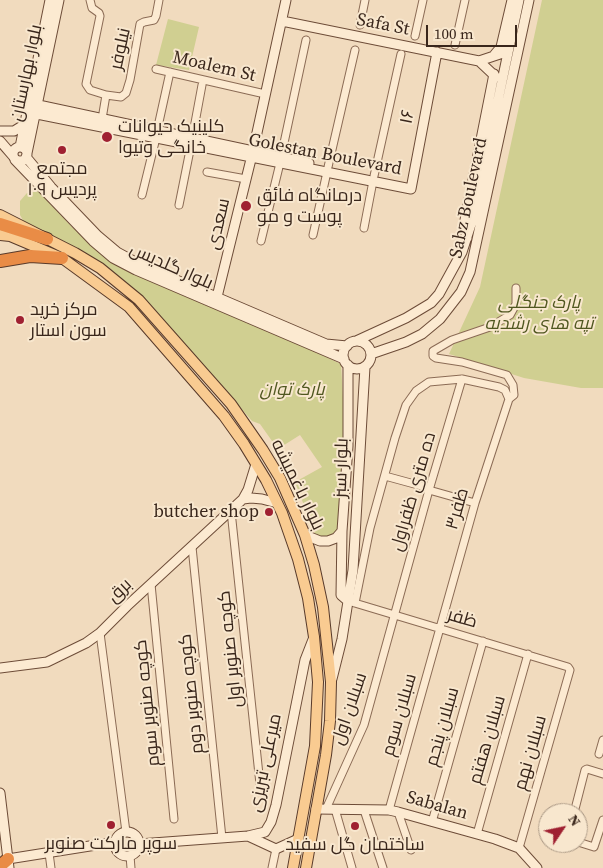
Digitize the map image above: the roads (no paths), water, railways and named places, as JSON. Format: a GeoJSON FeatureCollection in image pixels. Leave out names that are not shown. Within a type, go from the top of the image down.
{"type":"FeatureCollection","features":[{"type":"Feature","properties":{"kind":"highway"},"geometry":{"type":"LineString","coordinates":[[0,224],[47,239]]}},
{"type":"Feature","properties":{"kind":"highway"},"geometry":{"type":"LineString","coordinates":[[0,261],[30,256],[62,258]]}},
{"type":"Feature","properties":{"kind":"main road","name":"بلوار بهارستان"},"geometry":{"type":"LineString","coordinates":[[24,152],[50,0]]}},
{"type":"Feature","properties":{"kind":"main road","name":"بلوار بهارستان"},"geometry":{"type":"LineString","coordinates":[[24,152],[25,122],[32,109],[59,0]]}},
{"type":"Feature","properties":{"kind":"main road","name":"سعدی"},"geometry":{"type":"LineString","coordinates":[[217,301],[286,0]]}},
{"type":"Feature","properties":{"kind":"main road"},"geometry":{"type":"LineString","coordinates":[[491,57],[501,47],[512,0]]}},
{"type":"Feature","properties":{"kind":"main road","name":"Sabz Boulevard"},"geometry":{"type":"LineString","coordinates":[[356,341],[406,318],[430,303],[439,294],[452,273],[467,238],[474,215],[519,0]]}},
{"type":"Feature","properties":{"kind":"main road","name":"Sabz Boulevard"},"geometry":{"type":"LineString","coordinates":[[371,354],[406,342],[422,334],[440,319],[461,292],[470,272],[529,0]]}},
{"type":"Feature","properties":{"kind":"main road","name":"Safa St"},"geometry":{"type":"LineString","coordinates":[[282,21],[479,60]]}},
{"type":"Feature","properties":{"kind":"main road"},"geometry":{"type":"LineString","coordinates":[[479,60],[503,53],[508,47]]}},
{"type":"Feature","properties":{"kind":"main road","name":"۱۶"},"geometry":{"type":"LineString","coordinates":[[412,187],[437,52]]}},
{"type":"Feature","properties":{"kind":"main road"},"geometry":{"type":"LineString","coordinates":[[479,60],[494,74],[501,84]]}},
{"type":"Feature","properties":{"kind":"main road"},"geometry":{"type":"LineString","coordinates":[[467,238],[464,225],[494,74]]}},
{"type":"Feature","properties":{"kind":"main road","name":"Golestan Boulevard"},"geometry":{"type":"LineString","coordinates":[[32,109],[412,187]]}},
{"type":"Feature","properties":{"kind":"main road"},"geometry":{"type":"LineString","coordinates":[[0,131],[14,131],[25,122]]}},
{"type":"Feature","properties":{"kind":"main road","name":"بلوار گلدیس"},"geometry":{"type":"LineString","coordinates":[[0,141],[93,241],[113,258],[136,270],[326,344],[347,346]]}},
{"type":"Feature","properties":{"kind":"main road"},"geometry":{"type":"LineString","coordinates":[[14,158],[21,161],[24,152]]}},
{"type":"Feature","properties":{"kind":"main road","name":"بلوار گلدیس"},"geometry":{"type":"LineString","coordinates":[[24,152],[51,188],[98,236],[117,252],[346,362]]}},
{"type":"Feature","properties":{"kind":"main road","name":"بلوار باغمیشه"},"geometry":{"type":"LineString","coordinates":[[0,214],[100,268],[139,300],[232,404],[264,450],[280,478],[305,535],[314,565],[323,607],[331,682],[326,809],[306,868]]}},
{"type":"Feature","properties":{"kind":"main road","name":"بلوار باغمیشه"},"geometry":{"type":"LineString","coordinates":[[3,235],[62,258],[129,307],[224,416],[256,464],[276,503],[298,559],[308,598],[318,682],[315,746],[293,868]]}},
{"type":"Feature","properties":{"kind":"main road"},"geometry":{"type":"LineString","coordinates":[[346,362],[354,369],[365,367],[369,362],[371,354],[366,345],[356,341],[347,346],[344,352],[346,362],[348,446],[342,531],[341,594],[351,602]]}},
{"type":"Feature","properties":{"kind":"main road","name":"بلوار سبز"},"geometry":{"type":"LineString","coordinates":[[331,682],[351,602],[365,367]]}},
{"type":"Feature","properties":{"kind":"main road"},"geometry":{"type":"LineString","coordinates":[[243,499],[248,490],[256,464]]}},
{"type":"Feature","properties":{"kind":"main road"},"geometry":{"type":"LineString","coordinates":[[243,499],[262,499],[276,503]]}},
{"type":"Feature","properties":{"kind":"main road","name":"برق"},"geometry":{"type":"LineString","coordinates":[[0,668],[48,662],[81,646],[100,633],[243,499]]}},
{"type":"Feature","properties":{"kind":"main road"},"geometry":{"type":"LineString","coordinates":[[305,535],[320,541],[328,541],[336,538],[342,531]]}},
{"type":"Feature","properties":{"kind":"main road","name":"میرعلی تبریزی"},"geometry":{"type":"LineString","coordinates":[[139,844],[248,836],[265,832],[271,822],[304,660],[314,637]]}},
{"type":"Feature","properties":{"kind":"main road"},"geometry":{"type":"LineString","coordinates":[[0,793],[6,864],[49,852],[115,842]]}},
{"type":"Feature","properties":{"kind":"main road","name":"Sabalan"},"geometry":{"type":"LineString","coordinates":[[326,809],[389,810],[477,834],[519,848]]}},
{"type":"Feature","properties":{"kind":"main road"},"geometry":{"type":"LineString","coordinates":[[126,832],[130,832],[137,837],[139,844],[137,852],[130,856],[122,856],[116,850],[115,842],[119,835],[126,832]]}},
{"type":"Feature","properties":{"kind":"main road"},"geometry":{"type":"LineString","coordinates":[[248,836],[276,849],[298,839]]}},
{"type":"Feature","properties":{"kind":"main road"},"geometry":{"type":"LineString","coordinates":[[519,848],[533,866]]}},
{"type":"Feature","properties":{"kind":"street","name":"نیلوفر"},"geometry":{"type":"LineString","coordinates":[[90,0],[92,8],[100,16],[86,84],[90,90],[121,97],[126,93],[130,80],[140,24],[154,20],[159,0]]}},
{"type":"Feature","properties":{"kind":"street"},"geometry":{"type":"LineString","coordinates":[[360,25],[365,0]]}},
{"type":"Feature","properties":{"kind":"street"},"geometry":{"type":"LineString","coordinates":[[415,36],[423,0]]}},
{"type":"Feature","properties":{"kind":"street"},"geometry":{"type":"LineString","coordinates":[[455,45],[465,0]]}},
{"type":"Feature","properties":{"kind":"street"},"geometry":{"type":"LineString","coordinates":[[261,241],[306,40]]}},
{"type":"Feature","properties":{"kind":"street"},"geometry":{"type":"LineString","coordinates":[[313,235],[355,50]]}},
{"type":"Feature","properties":{"kind":"street"},"geometry":{"type":"LineString","coordinates":[[364,228],[401,54]]}},
{"type":"Feature","properties":{"kind":"street","name":"Moalem St"},"geometry":{"type":"LineString","coordinates":[[156,68],[265,94]]}},
{"type":"Feature","properties":{"kind":"street"},"geometry":{"type":"LineString","coordinates":[[142,195],[170,72]]}},
{"type":"Feature","properties":{"kind":"street"},"geometry":{"type":"LineString","coordinates":[[179,205],[202,86]]}},
{"type":"Feature","properties":{"kind":"street"},"geometry":{"type":"LineString","coordinates":[[101,123],[106,95]]}},
{"type":"Feature","properties":{"kind":"street"},"geometry":{"type":"LineString","coordinates":[[207,172],[246,179]]}},
{"type":"Feature","properties":{"kind":"street","name":"ظفر۳"},"geometry":{"type":"LineString","coordinates":[[441,628],[475,503],[509,399],[514,395],[514,385],[506,375],[462,362],[436,358],[433,356],[433,351],[452,340],[490,328],[510,315],[516,304],[516,288]]}},
{"type":"Feature","properties":{"kind":"street"},"geometry":{"type":"LineString","coordinates":[[351,602],[370,528],[406,405],[416,391],[429,382],[462,378],[499,387],[505,390],[509,399]]}},
{"type":"Feature","properties":{"kind":"street","name":"ده متری ظفراول"},"geometry":{"type":"LineString","coordinates":[[395,615],[429,489],[462,378]]}},
{"type":"Feature","properties":{"kind":"street"},"geometry":{"type":"LineString","coordinates":[[385,476],[475,503]]}},
{"type":"Feature","properties":{"kind":"street","name":"کوچه صنوبر اول"},"geometry":{"type":"LineString","coordinates":[[232,511],[260,784]]}},
{"type":"Feature","properties":{"kind":"street"},"geometry":{"type":"LineString","coordinates":[[356,527],[364,533],[370,528]]}},
{"type":"Feature","properties":{"kind":"street","name":"کوچه صنوبر دوم"},"geometry":{"type":"LineString","coordinates":[[192,547],[222,838]]}},
{"type":"Feature","properties":{"kind":"street","name":"کوچه صنوبر سوم"},"geometry":{"type":"LineString","coordinates":[[151,584],[174,819]]}},
{"type":"Feature","properties":{"kind":"street","name":"ظفر"},"geometry":{"type":"LineString","coordinates":[[351,602],[568,667]]}},
{"type":"Feature","properties":{"kind":"street","name":"سبلان اول"},"geometry":{"type":"LineString","coordinates":[[326,809],[364,725],[395,615]]}},
{"type":"Feature","properties":{"kind":"street","name":"سبلان سوم"},"geometry":{"type":"LineString","coordinates":[[389,810],[441,628]]}},
{"type":"Feature","properties":{"kind":"street"},"geometry":{"type":"LineString","coordinates":[[100,633],[126,832]]}},
{"type":"Feature","properties":{"kind":"street","name":"سبلان پنجم"},"geometry":{"type":"LineString","coordinates":[[432,822],[483,641]]}},
{"type":"Feature","properties":{"kind":"street","name":"سبلان هفتم"},"geometry":{"type":"LineString","coordinates":[[477,834],[528,654]]}},
{"type":"Feature","properties":{"kind":"street","name":"سبلان نهم"},"geometry":{"type":"LineString","coordinates":[[519,848],[570,670],[568,667]]}},
{"type":"Feature","properties":{"kind":"street"},"geometry":{"type":"LineString","coordinates":[[599,754],[603,740]]}},
{"type":"Feature","properties":{"kind":"street"},"geometry":{"type":"LineString","coordinates":[[577,803],[586,769],[603,774]]}},
{"type":"Feature","properties":{"kind":"street"},"geometry":{"type":"LineString","coordinates":[[326,809],[352,868]]}},
{"type":"Feature","properties":{"kind":"street"},"geometry":{"type":"LineString","coordinates":[[364,810],[383,868]]}},
{"type":"Feature","properties":{"kind":"street"},"geometry":{"type":"LineString","coordinates":[[398,812],[411,850]]}},
{"type":"Feature","properties":{"kind":"street"},"geometry":{"type":"LineString","coordinates":[[588,846],[594,848],[603,820]]}},
{"type":"Feature","properties":{"kind":"street"},"geometry":{"type":"LineString","coordinates":[[272,868],[276,849]]}},
{"type":"Feature","properties":{"kind":"street"},"geometry":{"type":"LineString","coordinates":[[49,852],[51,868]]}},
{"type":"Feature","properties":{"kind":"street"},"geometry":{"type":"LineString","coordinates":[[130,856],[131,868]]}},
{"type":"Feature","properties":{"kind":"place","name":"کلینیک حیوانات خانگی وتیوا"},"geometry":{"type":"Point","coordinates":[107,137]}},
{"type":"Feature","properties":{"kind":"place","name":"مجتمع پردیس ۱۰۹"},"geometry":{"type":"Point","coordinates":[62,150]}},
{"type":"Feature","properties":{"kind":"place","name":"درمانگاه فائق پوست و مو"},"geometry":{"type":"Point","coordinates":[246,206]}},
{"type":"Feature","properties":{"kind":"place","name":"مرکز خرید سون استار"},"geometry":{"type":"Point","coordinates":[20,320]}},
{"type":"Feature","properties":{"kind":"place","name":"butcher shop"},"geometry":{"type":"Point","coordinates":[269,512]}},
{"type":"Feature","properties":{"kind":"place","name":"سوپر مارکت صنوبر"},"geometry":{"type":"Point","coordinates":[111,825]}},
{"type":"Feature","properties":{"kind":"place","name":"ساختمان گل سفید"},"geometry":{"type":"Point","coordinates":[355,826]}},
{"type":"Feature","properties":{"kind":"park label","name":"پارک جنگلی تپه های رشدیه"},"geometry":{"type":"Point","coordinates":[539,313]}},
{"type":"Feature","properties":{"kind":"park label","name":"پارک توان"},"geometry":{"type":"Point","coordinates":[292,390]}}]}
